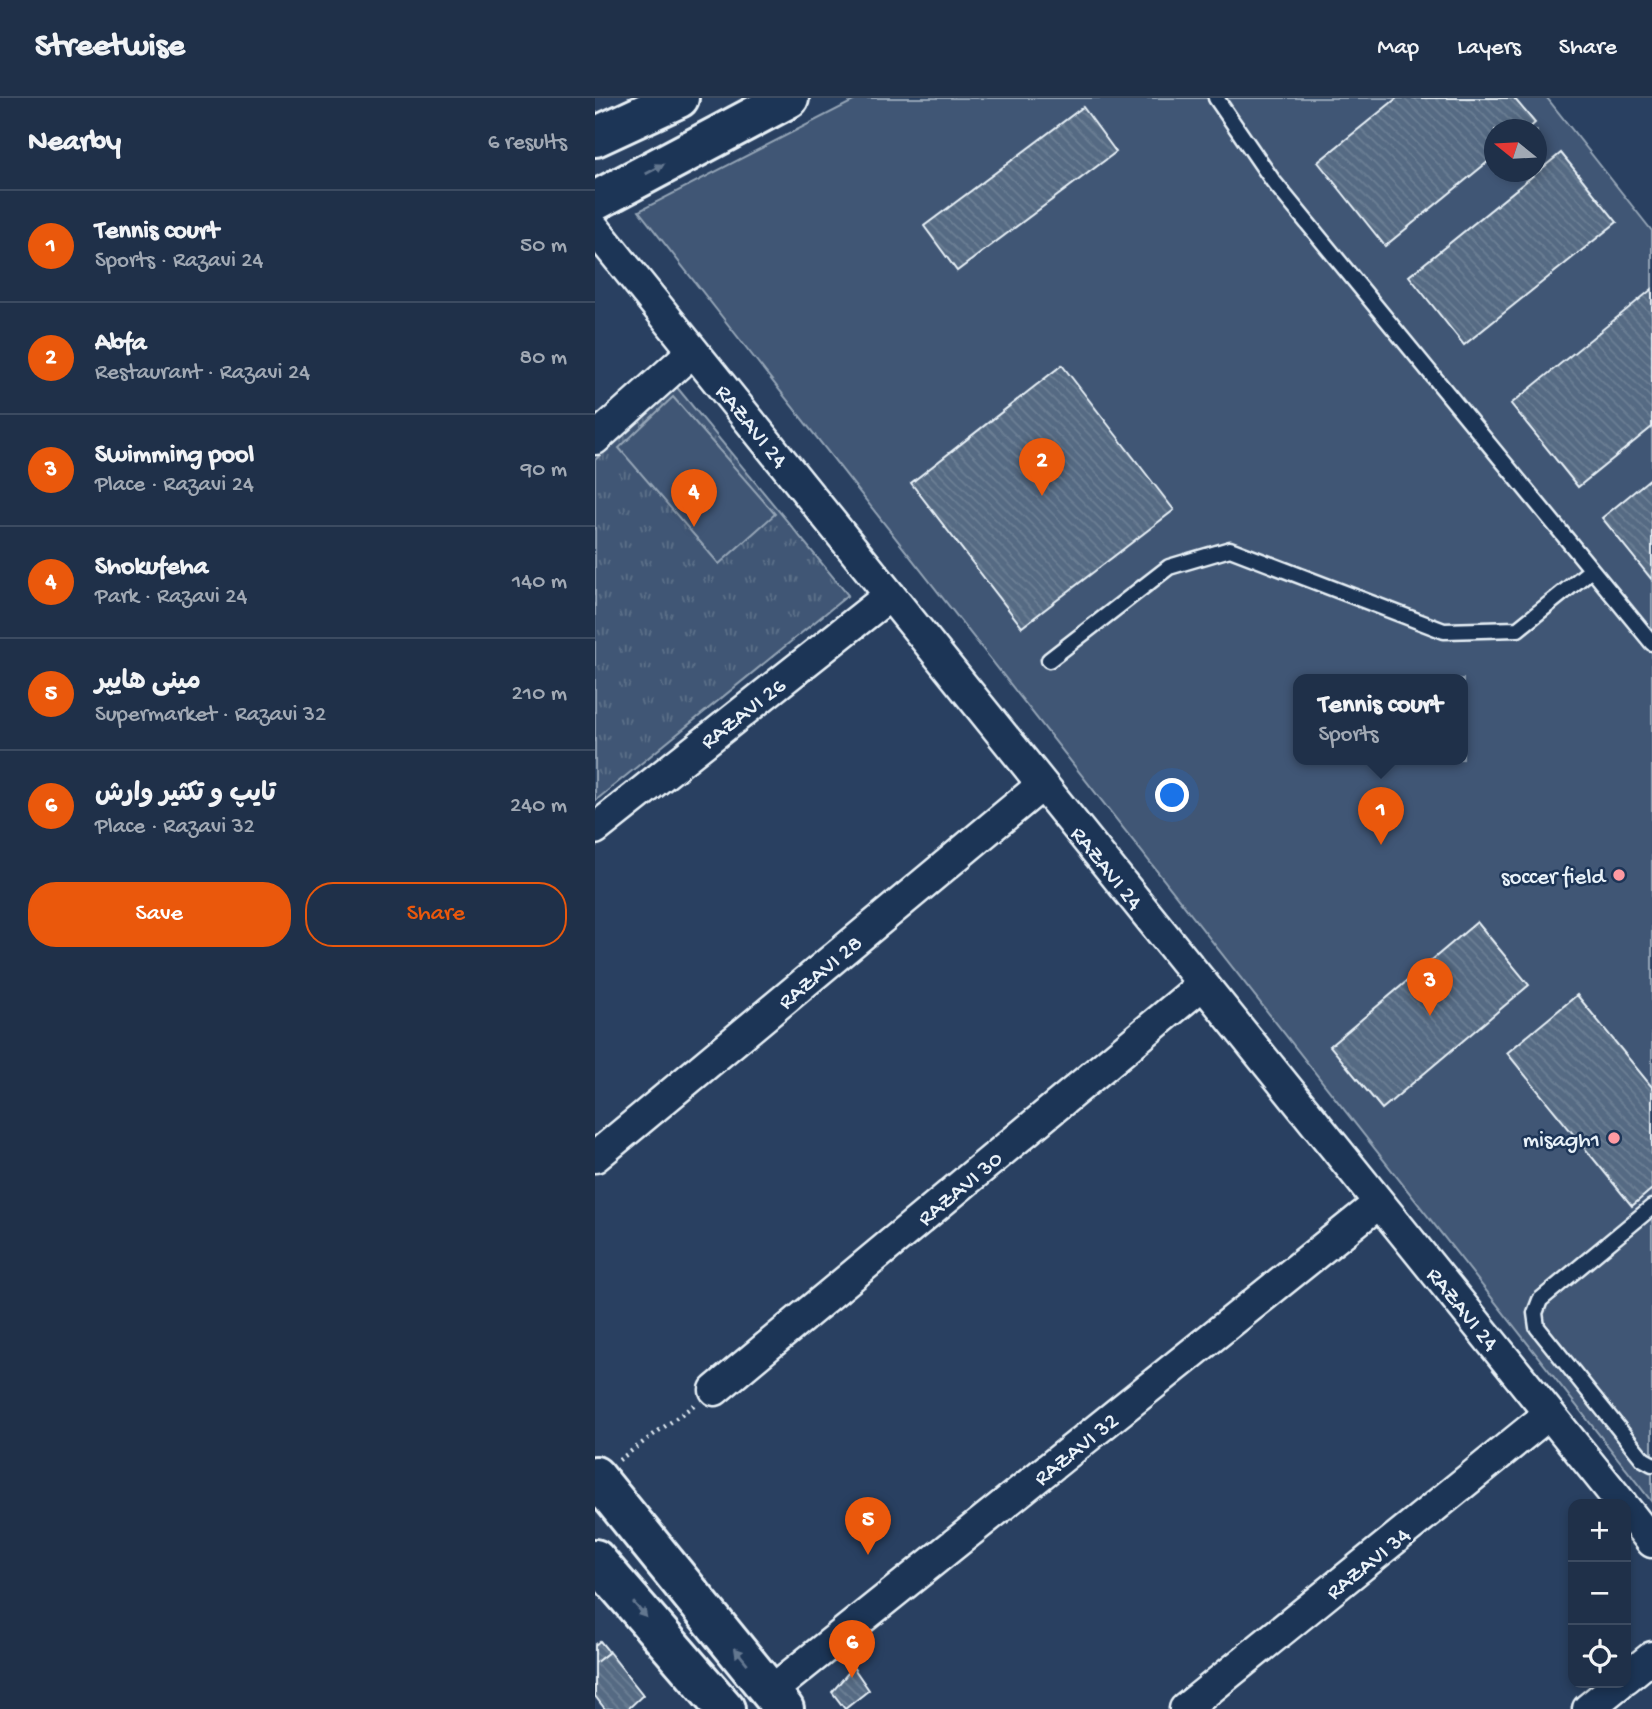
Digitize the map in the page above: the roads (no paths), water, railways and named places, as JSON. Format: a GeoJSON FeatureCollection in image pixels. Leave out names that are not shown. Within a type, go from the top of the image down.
{"type":"FeatureCollection","features":[{"type":"Feature","properties":{"kind":"street"},"geometry":{"type":"LineString","coordinates":[[595,137],[679,98]]}},
{"type":"Feature","properties":{"kind":"street"},"geometry":{"type":"LineString","coordinates":[[595,201],[789,98]]}},
{"type":"Feature","properties":{"kind":"street","name":"RAZAVI 24"},"geometry":{"type":"LineString","coordinates":[[595,229],[1618,1499]]}},
{"type":"Feature","properties":{"kind":"street"},"geometry":{"type":"LineString","coordinates":[[595,439],[693,351]]}},
{"type":"Feature","properties":{"kind":"street","name":"RAZAVI 26"},"geometry":{"type":"LineString","coordinates":[[595,829],[890,595]]}},
{"type":"Feature","properties":{"kind":"street","name":"RAZAVI 28"},"geometry":{"type":"LineString","coordinates":[[595,1157],[1042,785]]}},
{"type":"Feature","properties":{"kind":"street","name":"RAZAVI 30"},"geometry":{"type":"LineString","coordinates":[[715,1390],[1203,984]]}},
{"type":"Feature","properties":{"kind":"street","name":"RAZAVI 32"},"geometry":{"type":"LineString","coordinates":[[767,1703],[1379,1203]]}},
{"type":"Feature","properties":{"kind":"street","name":"RAZAVI 34"},"geometry":{"type":"LineString","coordinates":[[1185,1709],[1549,1414]]}},
{"type":"Feature","properties":{"kind":"street"},"geometry":{"type":"LineString","coordinates":[[596,1476],[767,1703]]}},
{"type":"Feature","properties":{"kind":"street"},"geometry":{"type":"LineString","coordinates":[[1631,1515],[1652,1542]]}},
{"type":"Feature","properties":{"kind":"street"},"geometry":{"type":"LineString","coordinates":[[595,1559],[725,1709]]}},
{"type":"Feature","properties":{"kind":"street"},"geometry":{"type":"LineString","coordinates":[[1631,1674],[1652,1657]]}},
{"type":"Feature","properties":{"kind":"street"},"geometry":{"type":"LineString","coordinates":[[1588,1709],[1614,1688]]}},
{"type":"Feature","properties":{"kind":"lane"},"geometry":{"type":"LineString","coordinates":[[1216,98],[1273,181],[1652,643]]}},
{"type":"Feature","properties":{"kind":"lane"},"geometry":{"type":"LineString","coordinates":[[1049,660],[1169,567],[1230,549],[1444,631],[1518,629],[1591,570]]}},
{"type":"Feature","properties":{"kind":"lane"},"geometry":{"type":"LineString","coordinates":[[1652,1207],[1540,1300],[1535,1312],[1537,1327],[1643,1459],[1652,1464]]}},
{"type":"Feature","properties":{"kind":"place","name":"Abfa"},"geometry":{"type":"Point","coordinates":[1042,496]}},
{"type":"Feature","properties":{"kind":"place","name":"Shokufeha"},"geometry":{"type":"Point","coordinates":[694,527]}},
{"type":"Feature","properties":{"kind":"place","name":"Tennis court"},"geometry":{"type":"Point","coordinates":[1381,845]}},
{"type":"Feature","properties":{"kind":"place","name":"soccer field"},"geometry":{"type":"Point","coordinates":[1619,875]}},
{"type":"Feature","properties":{"kind":"place","name":"Swimming pool"},"geometry":{"type":"Point","coordinates":[1430,1016]}},
{"type":"Feature","properties":{"kind":"place","name":"misagh1"},"geometry":{"type":"Point","coordinates":[1614,1138]}},
{"type":"Feature","properties":{"kind":"place","name":"مینی هایپر"},"geometry":{"type":"Point","coordinates":[868,1555]}},
{"type":"Feature","properties":{"kind":"place","name":"تایپ و تکثیر وارش"},"geometry":{"type":"Point","coordinates":[852,1678]}}]}
